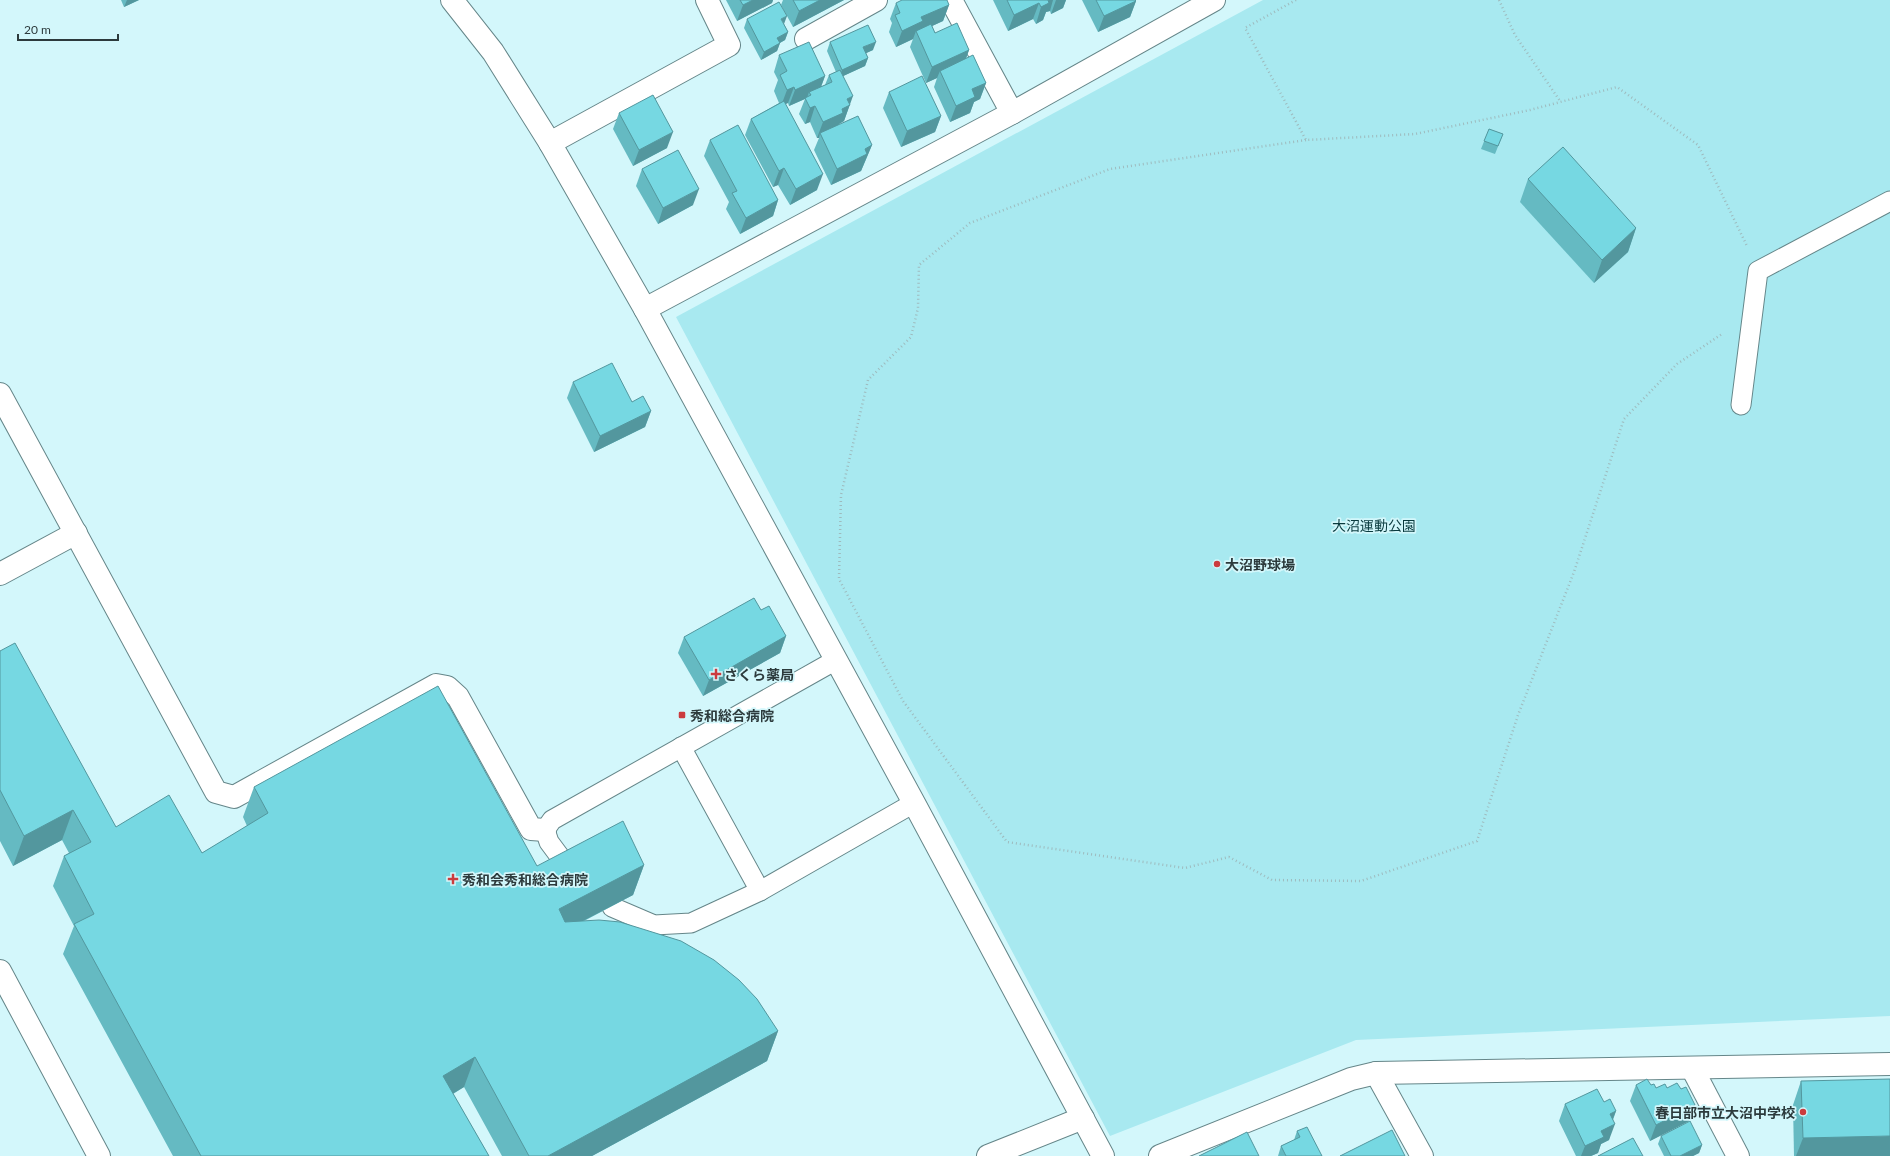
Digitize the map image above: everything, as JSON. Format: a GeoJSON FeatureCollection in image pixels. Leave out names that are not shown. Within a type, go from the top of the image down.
{"type":"FeatureCollection","features":[{"type":"Feature","properties":{"kind":"street"},"geometry":{"type":"LineString","coordinates":[[452,0],[493,52],[550,143],[645,309],[914,803],[1103,1156]]}},
{"type":"Feature","properties":{"kind":"street"},"geometry":{"type":"LineString","coordinates":[[550,143],[729,45],[707,0]]}},
{"type":"Feature","properties":{"kind":"street"},"geometry":{"type":"LineString","coordinates":[[806,39],[876,0]]}},
{"type":"Feature","properties":{"kind":"street"},"geometry":{"type":"LineString","coordinates":[[951,0],[1012,113]]}},
{"type":"Feature","properties":{"kind":"street"},"geometry":{"type":"LineString","coordinates":[[645,309],[1012,113],[1214,0]]}},
{"type":"Feature","properties":{"kind":"street"},"geometry":{"type":"LineString","coordinates":[[0,394],[216,792],[234,797],[436,685],[447,687],[458,697],[531,829],[545,830]]}},
{"type":"Feature","properties":{"kind":"street"},"geometry":{"type":"LineString","coordinates":[[0,574],[76,532]]}},
{"type":"Feature","properties":{"kind":"street"},"geometry":{"type":"LineString","coordinates":[[0,971],[99,1156]]}},
{"type":"Feature","properties":{"kind":"street"},"geometry":{"type":"LineString","coordinates":[[1160,1156],[1351,1079],[1376,1073],[1890,1064]]}},
{"type":"Feature","properties":{"kind":"street"},"geometry":{"type":"LineString","coordinates":[[1692,1068],[1738,1156]]}},
{"type":"Feature","properties":{"kind":"street"},"geometry":{"type":"LineString","coordinates":[[1376,1073],[1422,1156]]}},
{"type":"Feature","properties":{"kind":"street"},"geometry":{"type":"LineString","coordinates":[[988,1156],[1083,1118]]}},
{"type":"Feature","properties":{"kind":"lane"},"geometry":{"type":"LineString","coordinates":[[1742,405],[1758,271],[1890,200]]}},
{"type":"Feature","properties":{"kind":"lane"},"geometry":{"type":"LineString","coordinates":[[572,873],[549,842],[545,830],[552,820],[836,660]]}},
{"type":"Feature","properties":{"kind":"lane"},"geometry":{"type":"LineString","coordinates":[[681,747],[760,891]]}},
{"type":"Feature","properties":{"kind":"lane"},"geometry":{"type":"LineString","coordinates":[[612,907],[654,925],[691,923],[760,891],[914,803]]}},
{"type":"Feature","properties":{"kind":"path"},"geometry":{"type":"LineString","coordinates":[[1296,0],[1245,28],[1306,140]]}},
{"type":"Feature","properties":{"kind":"path"},"geometry":{"type":"LineString","coordinates":[[1499,0],[1515,35],[1560,101]]}},
{"type":"Feature","properties":{"kind":"path"},"geometry":{"type":"LineString","coordinates":[[1723,333],[1677,364],[1624,418],[1574,572],[1518,715],[1478,841],[1361,881],[1272,880],[1230,857],[1185,868],[1007,842],[903,701],[840,579],[841,495],[868,380],[911,337],[918,308],[918,265],[970,223],[1110,169],[1306,140],[1415,134],[1530,110],[1617,87],[1698,145],[1758,271]]}},
{"type":"Feature","properties":{"kind":"green space","name":"大沼運動公園"},"geometry":{"type":"Polygon","coordinates":[[[1263,0],[1890,0],[1890,1016],[1356,1040],[1110,1136],[676,317],[1263,0]]]}},
{"type":"Feature","properties":{"kind":"building"},"geometry":{"type":"Polygon","coordinates":[[[740,0],[753,0],[743,5],[740,0]]]}},
{"type":"Feature","properties":{"kind":"building"},"geometry":{"type":"Polygon","coordinates":[[[793,0],[820,0],[799,11],[793,0]]]}},
{"type":"Feature","properties":{"kind":"building"},"geometry":{"type":"Polygon","coordinates":[[[902,0],[947,0],[949,5],[921,17],[923,21],[902,31],[895,15],[900,13],[896,3],[902,0]]]}},
{"type":"Feature","properties":{"kind":"building"},"geometry":{"type":"Polygon","coordinates":[[[1007,0],[1048,0],[1049,3],[1041,7],[1039,3],[1014,15],[1007,0]]]}},
{"type":"Feature","properties":{"kind":"building"},"geometry":{"type":"Polygon","coordinates":[[[1096,0],[1135,0],[1136,1],[1104,16],[1096,0]]]}},
{"type":"Feature","properties":{"kind":"building"},"geometry":{"type":"Polygon","coordinates":[[[779,2],[787,16],[781,19],[788,32],[777,38],[780,43],[764,52],[747,19],[779,2]]]}},
{"type":"Feature","properties":{"kind":"building"},"geometry":{"type":"Polygon","coordinates":[[[957,23],[969,50],[932,67],[916,31],[931,24],[935,33],[957,23]]]}},
{"type":"Feature","properties":{"kind":"building"},"geometry":{"type":"Polygon","coordinates":[[[868,25],[876,42],[863,47],[868,58],[842,70],[830,42],[868,25]]]}},
{"type":"Feature","properties":{"kind":"building"},"geometry":{"type":"Polygon","coordinates":[[[809,42],[825,76],[795,90],[794,87],[787,90],[780,75],[787,71],[779,55],[809,42]]]}},
{"type":"Feature","properties":{"kind":"building"},"geometry":{"type":"Polygon","coordinates":[[[973,55],[986,83],[972,89],[975,97],[956,106],[940,71],[973,55]]]}},
{"type":"Feature","properties":{"kind":"building"},"geometry":{"type":"Polygon","coordinates":[[[840,70],[853,96],[847,99],[850,105],[842,109],[843,113],[823,122],[815,106],[810,108],[805,98],[811,95],[809,92],[832,82],[829,75],[840,70]]]}},
{"type":"Feature","properties":{"kind":"building"},"geometry":{"type":"Polygon","coordinates":[[[922,76],[941,116],[907,131],[889,92],[922,76]]]}},
{"type":"Feature","properties":{"kind":"building"},"geometry":{"type":"Polygon","coordinates":[[[653,95],[673,132],[639,150],[619,113],[653,95]]]}},
{"type":"Feature","properties":{"kind":"building"},"geometry":{"type":"Polygon","coordinates":[[[784,101],[823,174],[796,189],[784,168],[779,171],[751,119],[784,101]]]}},
{"type":"Feature","properties":{"kind":"building"},"geometry":{"type":"Polygon","coordinates":[[[858,116],[872,145],[865,149],[867,154],[837,169],[820,133],[858,116]]]}},
{"type":"Feature","properties":{"kind":"building"},"geometry":{"type":"Polygon","coordinates":[[[738,125],[778,200],[746,218],[732,193],[737,191],[710,140],[738,125]]]}},
{"type":"Feature","properties":{"kind":"building"},"geometry":{"type":"Polygon","coordinates":[[[1489,129],[1503,134],[1498,146],[1484,141],[1489,129]]]}},
{"type":"Feature","properties":{"kind":"building"},"geometry":{"type":"Polygon","coordinates":[[[1563,147],[1636,228],[1602,260],[1528,179],[1563,147]]]}},
{"type":"Feature","properties":{"kind":"building"},"geometry":{"type":"Polygon","coordinates":[[[678,150],[699,189],[663,208],[642,169],[678,150]]]}},
{"type":"Feature","properties":{"kind":"building"},"geometry":{"type":"Polygon","coordinates":[[[612,363],[632,402],[643,396],[651,411],[600,436],[573,382],[612,363]]]}},
{"type":"Feature","properties":{"kind":"building","name":"さくら薬局"},"geometry":{"type":"Polygon","coordinates":[[[754,598],[761,610],[769,606],[786,636],[709,680],[684,637],[754,598]]]}},
{"type":"Feature","properties":{"kind":"building"},"geometry":{"type":"Polygon","coordinates":[[[15,643],[116,827],[169,795],[202,853],[268,813],[254,787],[438,686],[537,866],[623,821],[644,865],[559,909],[565,922],[599,920],[620,922],[681,941],[714,960],[739,980],[757,999],[778,1031],[548,1156],[529,1156],[475,1057],[443,1076],[489,1156],[201,1156],[74,924],[94,914],[64,856],[91,842],[73,810],[24,836],[0,790],[0,651],[15,643]]]}},
{"type":"Feature","properties":{"kind":"building"},"geometry":{"type":"Polygon","coordinates":[[[1647,1079],[1651,1085],[1654,1084],[1656,1088],[1665,1084],[1667,1088],[1677,1083],[1681,1089],[1686,1087],[1695,1105],[1656,1125],[1636,1085],[1647,1079]]]}},
{"type":"Feature","properties":{"kind":"building"},"geometry":{"type":"Polygon","coordinates":[[[1890,1079],[1890,1136],[1803,1138],[1801,1081],[1890,1079]]]}},
{"type":"Feature","properties":{"kind":"building"},"geometry":{"type":"Polygon","coordinates":[[[1597,1089],[1604,1102],[1610,1099],[1616,1111],[1610,1114],[1615,1124],[1601,1131],[1604,1137],[1585,1146],[1565,1104],[1597,1089]]]}},
{"type":"Feature","properties":{"kind":"building"},"geometry":{"type":"Polygon","coordinates":[[[1690,1121],[1702,1145],[1680,1156],[1671,1156],[1661,1136],[1690,1121]]]}},
{"type":"Feature","properties":{"kind":"building"},"geometry":{"type":"Polygon","coordinates":[[[1307,1127],[1322,1156],[1286,1156],[1281,1146],[1300,1137],[1297,1131],[1307,1127]]]}},
{"type":"Feature","properties":{"kind":"building"},"geometry":{"type":"Polygon","coordinates":[[[1392,1130],[1405,1156],[1340,1156],[1392,1130]]]}},
{"type":"Feature","properties":{"kind":"building"},"geometry":{"type":"Polygon","coordinates":[[[1247,1132],[1259,1156],[1199,1156],[1247,1132]]]}},
{"type":"Feature","properties":{"kind":"building"},"geometry":{"type":"Polygon","coordinates":[[[1633,1138],[1643,1156],[1598,1156],[1633,1138]]]}},
{"type":"Feature","properties":{"kind":"place","name":"大沼野球場"},"geometry":{"type":"Point","coordinates":[1217,564]}},
{"type":"Feature","properties":{"kind":"place","name":"さくら薬局"},"geometry":{"type":"Point","coordinates":[716,674]}},
{"type":"Feature","properties":{"kind":"place","name":"秀和総合病院"},"geometry":{"type":"Point","coordinates":[682,715]}},
{"type":"Feature","properties":{"kind":"place","name":"秀和会秀和総合病院"},"geometry":{"type":"Point","coordinates":[453,879]}},
{"type":"Feature","properties":{"kind":"place","name":"春日部市立大沼中学校"},"geometry":{"type":"Point","coordinates":[1803,1112]}}]}
